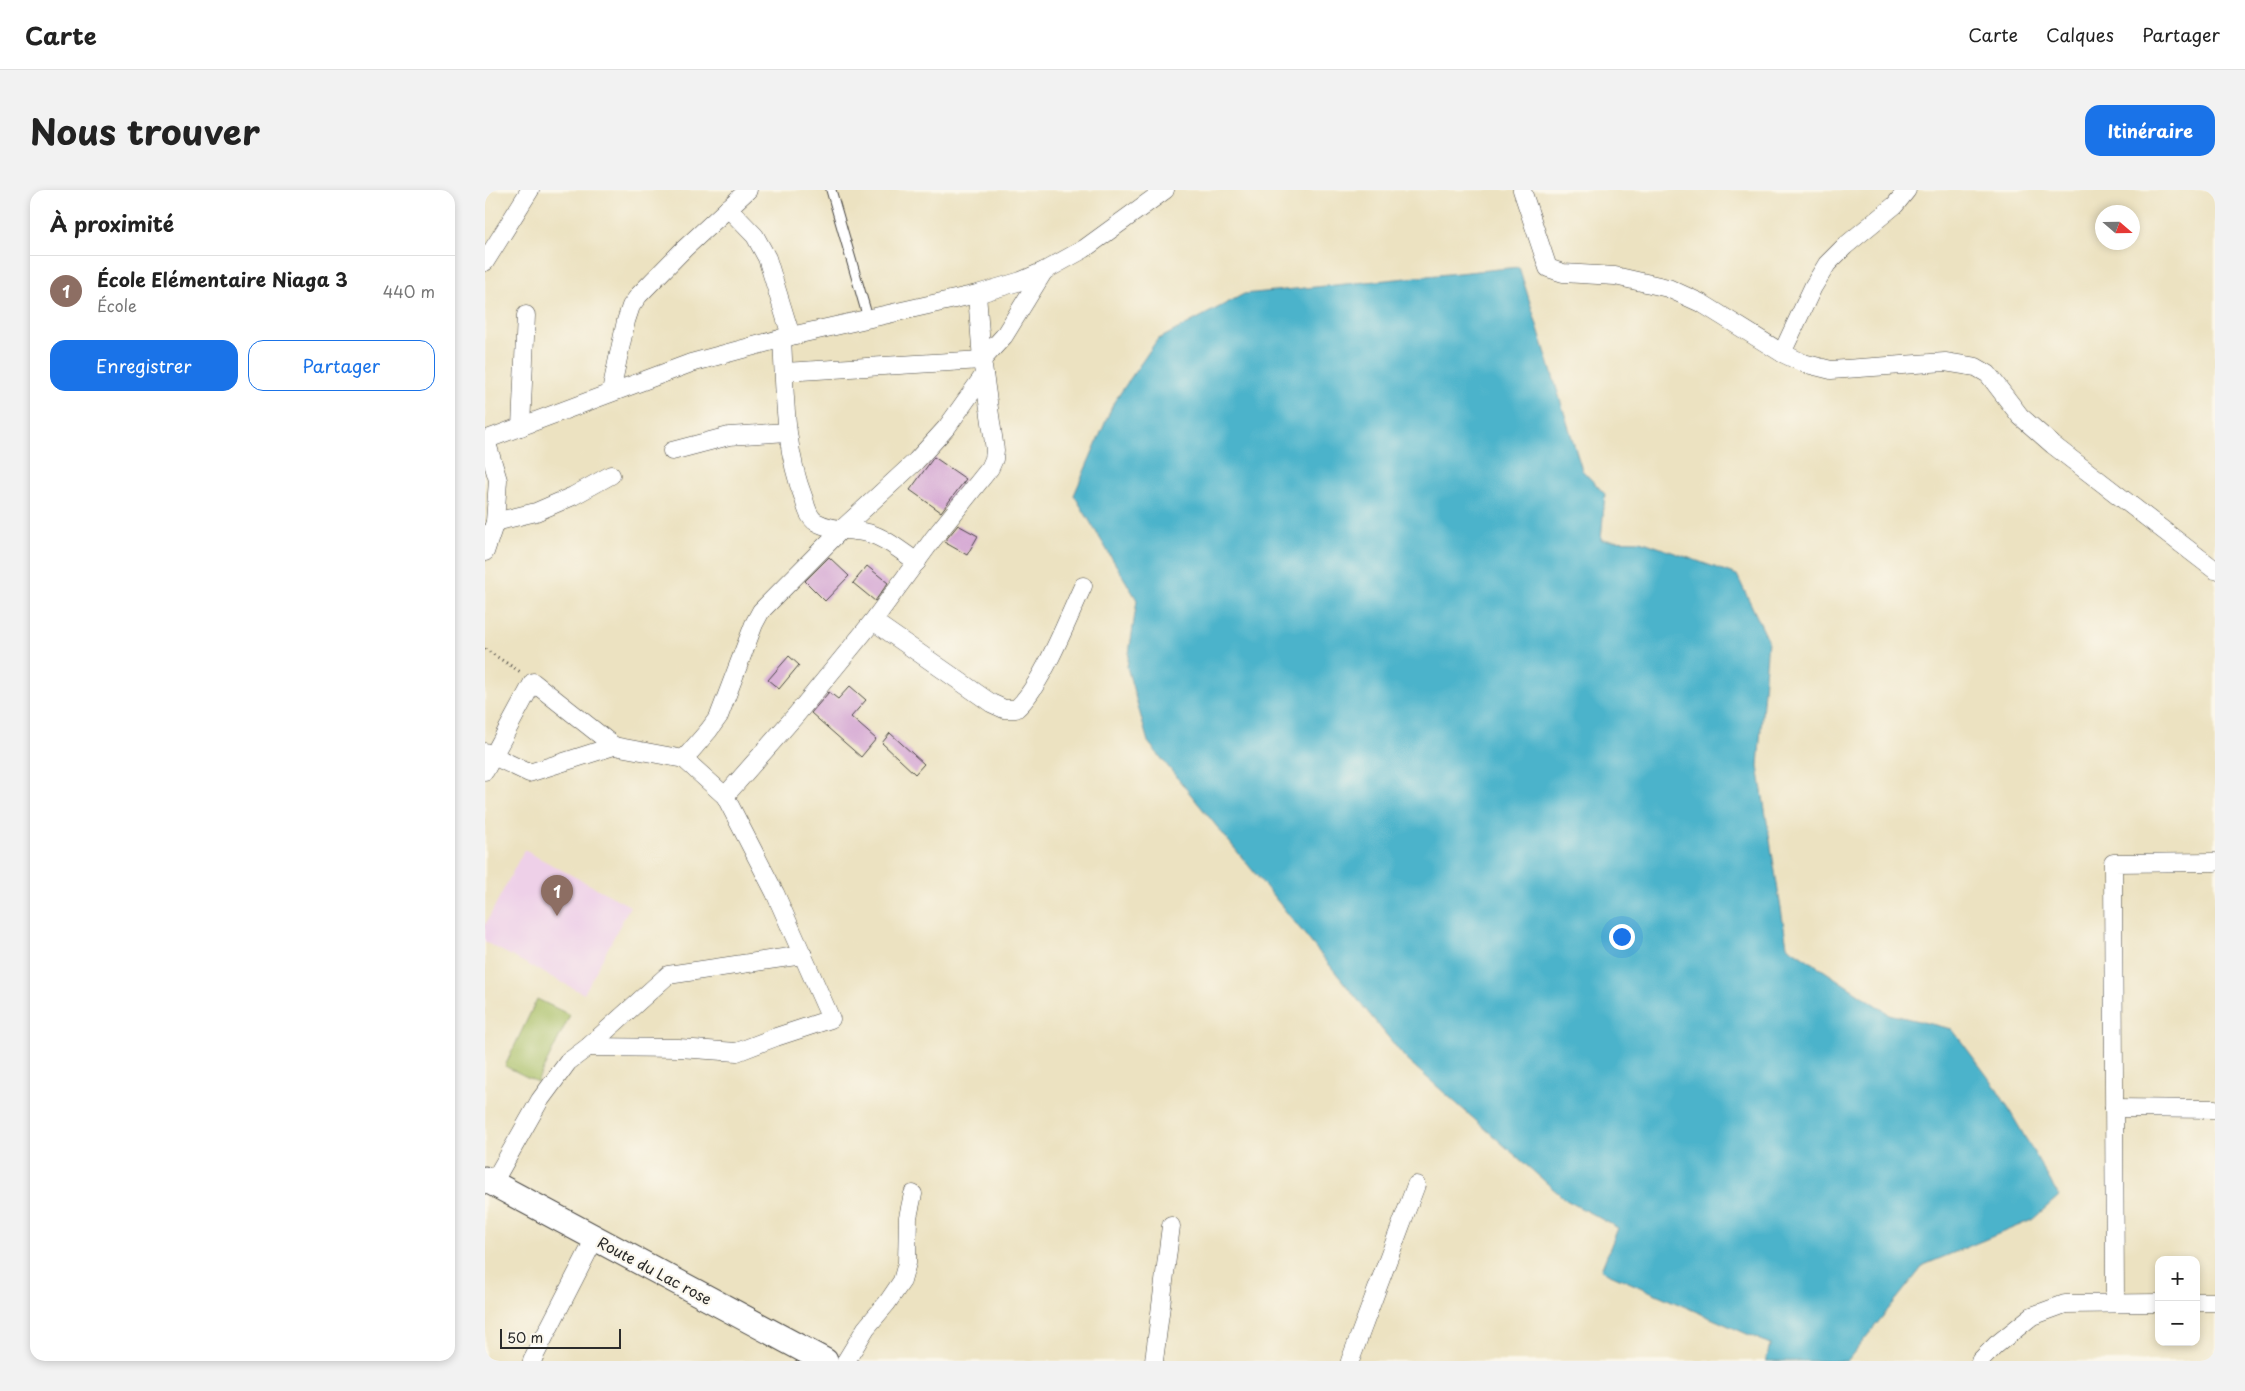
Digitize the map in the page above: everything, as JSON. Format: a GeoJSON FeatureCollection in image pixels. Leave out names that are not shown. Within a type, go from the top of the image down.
{"type":"FeatureCollection","features":[{"type":"Feature","properties":{"kind":"main road","name":"Route du Lac rose"},"geometry":{"type":"LineString","coordinates":[[489,1181],[825,1361]]}},
{"type":"Feature","properties":{"kind":"street"},"geometry":{"type":"LineString","coordinates":[[485,262],[530,190]]}},
{"type":"Feature","properties":{"kind":"street"},"geometry":{"type":"LineString","coordinates":[[611,391],[626,320],[631,306],[684,249],[748,190]]}},
{"type":"Feature","properties":{"kind":"street"},"geometry":{"type":"LineString","coordinates":[[485,552],[495,522],[498,480],[485,440],[611,391],[691,363],[787,337],[977,294],[1021,281],[1044,272],[1103,237],[1165,190]]}},
{"type":"Feature","properties":{"kind":"street"},"geometry":{"type":"LineString","coordinates":[[1522,190],[1548,268],[1563,273],[1615,276],[1668,288],[1703,304],[1781,353],[1803,363],[1831,370],[1945,362],[1976,367],[1982,370],[1998,384],[2020,416],[2053,445],[2215,570]]}},
{"type":"Feature","properties":{"kind":"street"},"geometry":{"type":"LineString","coordinates":[[1781,353],[1813,287],[1827,264],[1845,246],[1895,205],[1907,190]]}},
{"type":"Feature","properties":{"kind":"street"},"geometry":{"type":"LineString","coordinates":[[728,208],[755,236],[767,258],[787,337],[784,372],[787,432],[795,476],[809,513],[814,521],[878,537],[917,562]]}},
{"type":"Feature","properties":{"kind":"street"},"geometry":{"type":"LineString","coordinates":[[684,759],[719,716],[752,629],[761,611],[842,529],[923,454],[947,426],[1044,272]]}},
{"type":"Feature","properties":{"kind":"street"},"geometry":{"type":"LineString","coordinates":[[725,796],[796,715],[873,621],[953,512],[990,468],[994,459],[990,413],[983,368],[977,294]]}},
{"type":"Feature","properties":{"kind":"street"},"geometry":{"type":"LineString","coordinates":[[521,427],[527,315]]}},
{"type":"Feature","properties":{"kind":"street"},"geometry":{"type":"LineString","coordinates":[[784,372],[983,368]]}},
{"type":"Feature","properties":{"kind":"street"},"geometry":{"type":"LineString","coordinates":[[672,451],[729,436],[787,432]]}},
{"type":"Feature","properties":{"kind":"street"},"geometry":{"type":"LineString","coordinates":[[495,522],[536,512],[573,496],[611,475]]}},
{"type":"Feature","properties":{"kind":"street"},"geometry":{"type":"LineString","coordinates":[[873,621],[991,703],[1004,709],[1016,709],[1024,702],[1040,676],[1083,586]]}},
{"type":"Feature","properties":{"kind":"street"},"geometry":{"type":"LineString","coordinates":[[588,1047],[679,1048],[737,1052],[831,1019],[775,893],[725,796],[684,759],[614,746],[533,682],[488,760],[529,774],[614,746]]}},
{"type":"Feature","properties":{"kind":"street"},"geometry":{"type":"LineString","coordinates":[[2115,1303],[2113,863],[2215,862]]}},
{"type":"Feature","properties":{"kind":"street"},"geometry":{"type":"LineString","coordinates":[[489,1181],[540,1100],[568,1062],[588,1047],[668,975],[803,955]]}},
{"type":"Feature","properties":{"kind":"street"},"geometry":{"type":"LineString","coordinates":[[2114,1108],[2215,1109]]}},
{"type":"Feature","properties":{"kind":"street"},"geometry":{"type":"LineString","coordinates":[[1350,1361],[1417,1185]]}},
{"type":"Feature","properties":{"kind":"street"},"geometry":{"type":"LineString","coordinates":[[846,1361],[866,1328],[887,1303],[902,1280],[907,1262],[908,1217],[913,1194]]}},
{"type":"Feature","properties":{"kind":"street"},"geometry":{"type":"LineString","coordinates":[[1154,1361],[1171,1226]]}},
{"type":"Feature","properties":{"kind":"street"},"geometry":{"type":"LineString","coordinates":[[532,1361],[595,1238]]}},
{"type":"Feature","properties":{"kind":"street"},"geometry":{"type":"LineString","coordinates":[[2200,1302],[2215,1302]]}},
{"type":"Feature","properties":{"kind":"street"},"geometry":{"type":"LineString","coordinates":[[1980,1361],[1996,1345],[2032,1316],[2065,1304],[2155,1303]]}},
{"type":"Feature","properties":{"kind":"lane"},"geometry":{"type":"LineString","coordinates":[[831,190],[867,318]]}},
{"type":"Feature","properties":{"kind":"path"},"geometry":{"type":"LineString","coordinates":[[485,649],[533,682]]}},
{"type":"Feature","properties":{"kind":"shaded area"},"geometry":{"type":"Polygon","coordinates":[[[524,850],[630,906],[584,994],[485,942],[485,925],[524,850]]]}},
{"type":"Feature","properties":{"kind":"green space"},"geometry":{"type":"Polygon","coordinates":[[[537,999],[570,1015],[537,1082],[505,1066],[537,999]]]}},
{"type":"Feature","properties":{"kind":"water"},"geometry":{"type":"Polygon","coordinates":[[[1519,267],[1582,470],[1605,494],[1601,540],[1641,541],[1737,575],[1768,640],[1758,766],[1787,946],[1889,1014],[1952,1029],[1997,1089],[2059,1196],[2032,1220],[1924,1265],[1847,1361],[1766,1361],[1770,1344],[1601,1270],[1618,1228],[1566,1200],[1406,1059],[1148,742],[1127,667],[1137,600],[1074,495],[1114,402],[1157,340],[1244,294],[1519,267]]]}},
{"type":"Feature","properties":{"kind":"building"},"geometry":{"type":"Polygon","coordinates":[[[934,457],[966,479],[941,512],[910,490],[934,457]]]}},
{"type":"Feature","properties":{"kind":"building"},"geometry":{"type":"Polygon","coordinates":[[[958,525],[978,536],[967,555],[944,542],[958,525]]]}},
{"type":"Feature","properties":{"kind":"building"},"geometry":{"type":"Polygon","coordinates":[[[829,557],[849,576],[825,601],[805,581],[829,557]]]}},
{"type":"Feature","properties":{"kind":"building"},"geometry":{"type":"Polygon","coordinates":[[[867,566],[888,583],[875,601],[853,583],[867,566]]]}},
{"type":"Feature","properties":{"kind":"building"},"geometry":{"type":"Polygon","coordinates":[[[789,656],[799,665],[779,689],[768,680],[789,656]]]}},
{"type":"Feature","properties":{"kind":"building"},"geometry":{"type":"Polygon","coordinates":[[[850,686],[866,700],[851,717],[876,739],[861,757],[811,713],[829,692],[838,699],[850,686]]]}},
{"type":"Feature","properties":{"kind":"building"},"geometry":{"type":"Polygon","coordinates":[[[890,733],[924,764],[915,774],[882,743],[890,733]]]}},
{"type":"Feature","properties":{"kind":"place","name":"École Elémentaire Niaga 3"},"geometry":{"type":"Point","coordinates":[557,916]}}]}
